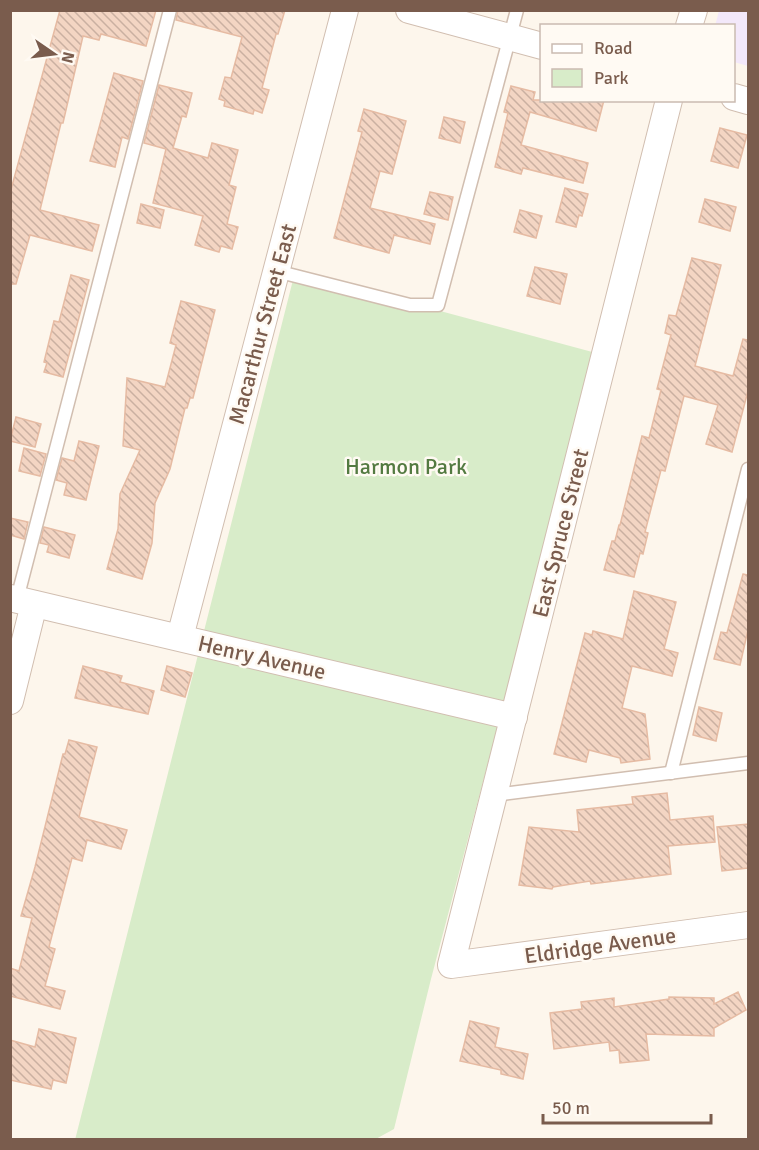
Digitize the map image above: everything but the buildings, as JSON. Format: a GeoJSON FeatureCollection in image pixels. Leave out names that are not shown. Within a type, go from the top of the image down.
{"type":"FeatureCollection","features":[{"type":"Feature","properties":{"kind":"street","name":"Macarthur Street East"},"geometry":{"type":"LineString","coordinates":[[180,637],[345,10]]}},
{"type":"Feature","properties":{"kind":"street"},"geometry":{"type":"LineString","coordinates":[[409,10],[540,46]]}},
{"type":"Feature","properties":{"kind":"street","name":"East Spruce Street"},"geometry":{"type":"LineString","coordinates":[[451,965],[668,102]]}},
{"type":"Feature","properties":{"kind":"street","name":"Henry Avenue"},"geometry":{"type":"LineString","coordinates":[[21,600],[514,717]]}},
{"type":"Feature","properties":{"kind":"street"},"geometry":{"type":"LineString","coordinates":[[10,701],[21,600]]}},
{"type":"Feature","properties":{"kind":"street","name":"Eldridge Avenue"},"geometry":{"type":"LineString","coordinates":[[451,965],[748,925]]}},
{"type":"Feature","properties":{"kind":"lane"},"geometry":{"type":"LineString","coordinates":[[21,600],[170,10]]}},
{"type":"Feature","properties":{"kind":"lane"},"geometry":{"type":"LineString","coordinates":[[276,271],[410,304],[438,305],[517,10]]}},
{"type":"Feature","properties":{"kind":"lane"},"geometry":{"type":"LineString","coordinates":[[671,773],[748,469]]}},
{"type":"Feature","properties":{"kind":"lane"},"geometry":{"type":"LineString","coordinates":[[494,795],[748,763]]}},
{"type":"Feature","properties":{"kind":"shaded area"},"geometry":{"type":"Polygon","coordinates":[[[719,11],[748,11],[748,66],[735,62],[735,24],[716,24],[719,11]]]}},
{"type":"Feature","properties":{"kind":"green space","name":"Harmon Park"},"geometry":{"type":"Polygon","coordinates":[[[295,272],[596,353],[431,979],[394,1129],[374,1140],[75,1140],[295,272]]]}}]}
